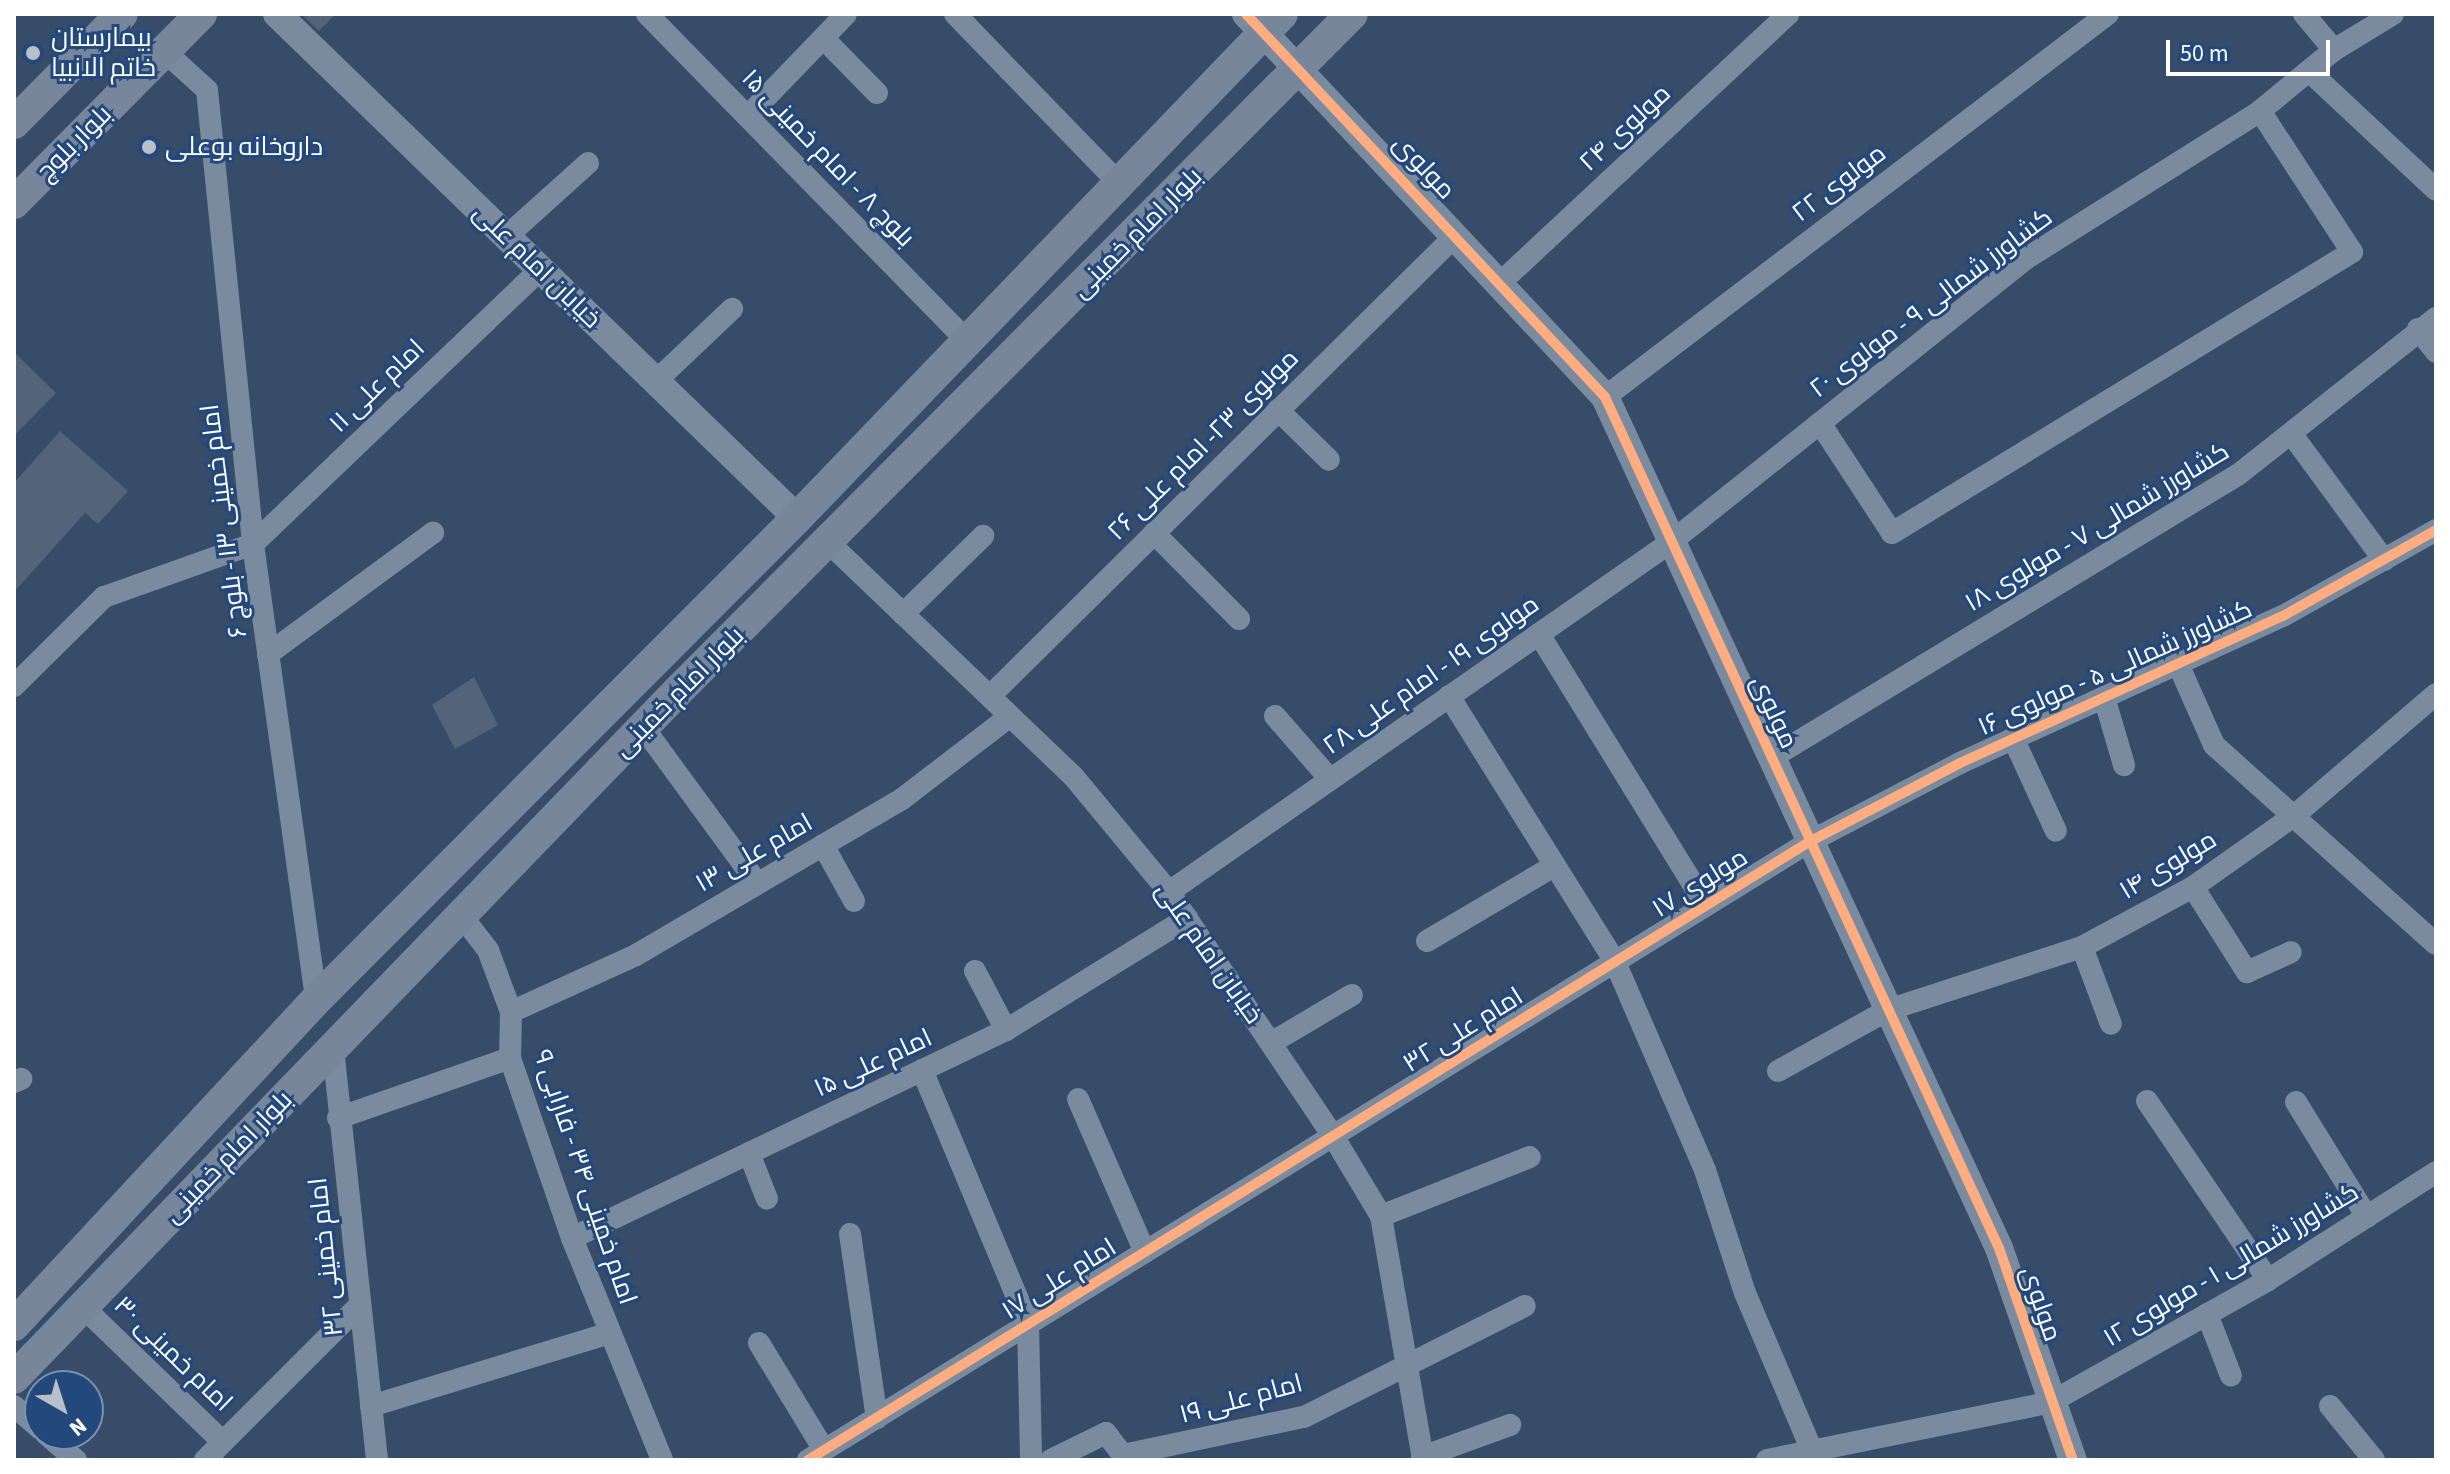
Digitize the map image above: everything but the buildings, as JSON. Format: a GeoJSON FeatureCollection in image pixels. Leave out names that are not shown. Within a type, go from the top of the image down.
{"type":"FeatureCollection","features":[{"type":"Feature","properties":{"kind":"main road"},"geometry":{"type":"LineString","coordinates":[[14,123],[122,14]]}},
{"type":"Feature","properties":{"kind":"main road","name":"بلوار بلوچ"},"geometry":{"type":"LineString","coordinates":[[14,203],[201,14]]}},
{"type":"Feature","properties":{"kind":"main road","name":"بلوار امام خمینی"},"geometry":{"type":"LineString","coordinates":[[14,1378],[643,727],[1352,14]]}},
{"type":"Feature","properties":{"kind":"main road","name":"بلوار امام خمینی"},"geometry":{"type":"LineString","coordinates":[[14,1325],[316,1000],[797,518],[968,342],[1264,20]]}},
{"type":"Feature","properties":{"kind":"main road"},"geometry":{"type":"LineString","coordinates":[[797,518],[828,542]]}},
{"type":"Feature","properties":{"kind":"street","name":"خیابان امام علی"},"geometry":{"type":"LineString","coordinates":[[277,14],[797,518]]}},
{"type":"Feature","properties":{"kind":"street","name":"بلوچ ۸ - امام خمینی ۱۵"},"geometry":{"type":"LineString","coordinates":[[647,14],[968,342]]}},
{"type":"Feature","properties":{"kind":"street"},"geometry":{"type":"LineString","coordinates":[[748,116],[846,14]]}},
{"type":"Feature","properties":{"kind":"street"},"geometry":{"type":"LineString","coordinates":[[955,14],[1116,180]]}},
{"type":"Feature","properties":{"kind":"street","name":"مولوی ۲۴"},"geometry":{"type":"LineString","coordinates":[[1500,283],[1788,14]]}},
{"type":"Feature","properties":{"kind":"street","name":"مولوی ۲۲"},"geometry":{"type":"LineString","coordinates":[[1605,397],[2108,14]]}},
{"type":"Feature","properties":{"kind":"street"},"geometry":{"type":"LineString","coordinates":[[2304,14],[2334,50]]}},
{"type":"Feature","properties":{"kind":"street","name":"کشاورز شمالی ۹ - مولوی ۲۰"},"geometry":{"type":"LineString","coordinates":[[1671,542],[2027,258],[2260,111],[2334,50],[2393,14]]}},
{"type":"Feature","properties":{"kind":"street","name":"مولوی"},"geometry":{"type":"LineString","coordinates":[[1264,20],[1301,66],[1605,397],[1999,1248],[2073,1460]]}},
{"type":"Feature","properties":{"kind":"street"},"geometry":{"type":"LineString","coordinates":[[823,38],[877,93]]}},
{"type":"Feature","properties":{"kind":"street","name":"امام خمینی ۱۳ - بلوچ ۶"},"geometry":{"type":"LineString","coordinates":[[164,51],[207,90],[253,544],[316,1000]]}},
{"type":"Feature","properties":{"kind":"street"},"geometry":{"type":"LineString","coordinates":[[2309,71],[2436,190]]}},
{"type":"Feature","properties":{"kind":"street"},"geometry":{"type":"LineString","coordinates":[[1820,423],[1892,533],[2352,252],[2260,111]]}},
{"type":"Feature","properties":{"kind":"street"},"geometry":{"type":"LineString","coordinates":[[507,236],[588,163]]}},
{"type":"Feature","properties":{"kind":"street","name":"مولوی ۲۳- امام علی ۲۶"},"geometry":{"type":"LineString","coordinates":[[990,696],[1456,235]]}},
{"type":"Feature","properties":{"kind":"street","name":"امام علی ۱۱"},"geometry":{"type":"LineString","coordinates":[[253,544],[541,269]]}},
{"type":"Feature","properties":{"kind":"street"},"geometry":{"type":"LineString","coordinates":[[656,381],[732,309]]}},
{"type":"Feature","properties":{"kind":"street"},"geometry":{"type":"LineString","coordinates":[[2427,324],[2436,352]]}},
{"type":"Feature","properties":{"kind":"street","name":"کشاورز شمالی ۷ - مولوی ۱۸"},"geometry":{"type":"LineString","coordinates":[[1771,758],[2293,436],[2427,324]]}},
{"type":"Feature","properties":{"kind":"street"},"geometry":{"type":"LineString","coordinates":[[1278,410],[1329,460]]}},
{"type":"Feature","properties":{"kind":"street"},"geometry":{"type":"LineString","coordinates":[[2293,436],[2384,560]]}},
{"type":"Feature","properties":{"kind":"street","name":"کشاورز شمالی ۵ - مولوی ۱۶"},"geometry":{"type":"LineString","coordinates":[[1809,842],[2013,738],[2178,664],[2384,560],[2436,530]]}},
{"type":"Feature","properties":{"kind":"street"},"geometry":{"type":"LineString","coordinates":[[268,654],[433,533]]}},
{"type":"Feature","properties":{"kind":"street"},"geometry":{"type":"LineString","coordinates":[[1154,533],[1239,619]]}},
{"type":"Feature","properties":{"kind":"street"},"geometry":{"type":"LineString","coordinates":[[903,614],[983,536]]}},
{"type":"Feature","properties":{"kind":"street","name":"خیابان امام علی"},"geometry":{"type":"LineString","coordinates":[[828,542],[1073,776],[1169,892],[1333,1136],[1381,1216],[1409,1358],[1423,1458]]}},
{"type":"Feature","properties":{"kind":"street","name":"مولوی ۱۹ - امام علی ۲۸"},"geometry":{"type":"LineString","coordinates":[[1169,892],[1226,857],[1330,779],[1671,542]]}},
{"type":"Feature","properties":{"kind":"street"},"geometry":{"type":"LineString","coordinates":[[14,686],[104,597],[253,544]]}},
{"type":"Feature","properties":{"kind":"street"},"geometry":{"type":"LineString","coordinates":[[1539,634],[1706,905]]}},
{"type":"Feature","properties":{"kind":"street"},"geometry":{"type":"LineString","coordinates":[[2178,664],[2214,745],[2436,944]]}},
{"type":"Feature","properties":{"kind":"street"},"geometry":{"type":"LineString","coordinates":[[1449,696],[1552,867],[1615,962],[1705,1170],[1745,1293],[1813,1453]]}},
{"type":"Feature","properties":{"kind":"street"},"geometry":{"type":"LineString","coordinates":[[2104,697],[2124,765]]}},
{"type":"Feature","properties":{"kind":"street","name":"مولوی ۱۴"},"geometry":{"type":"LineString","coordinates":[[1778,1071],[1888,1010],[2082,947],[2193,887],[2295,815],[2434,699]]}},
{"type":"Feature","properties":{"kind":"street","name":"امام علی ۱۳"},"geometry":{"type":"LineString","coordinates":[[511,1012],[636,955],[902,799],[1010,716]]}},
{"type":"Feature","properties":{"kind":"street"},"geometry":{"type":"LineString","coordinates":[[1275,716],[1330,779]]}},
{"type":"Feature","properties":{"kind":"street"},"geometry":{"type":"LineString","coordinates":[[643,727],[757,883]]}},
{"type":"Feature","properties":{"kind":"street"},"geometry":{"type":"LineString","coordinates":[[2013,738],[2056,831]]}},
{"type":"Feature","properties":{"kind":"street","name":"مولوی ۱۷"},"geometry":{"type":"LineString","coordinates":[[1615,962],[1809,842]]}},
{"type":"Feature","properties":{"kind":"street"},"geometry":{"type":"LineString","coordinates":[[823,845],[854,901]]}},
{"type":"Feature","properties":{"kind":"street"},"geometry":{"type":"LineString","coordinates":[[1427,941],[1552,867]]}},
{"type":"Feature","properties":{"kind":"street"},"geometry":{"type":"LineString","coordinates":[[2193,887],[2247,972],[2291,952]]}},
{"type":"Feature","properties":{"kind":"street","name":"امام خمینی ۳۴ - فارابی ۹"},"geometry":{"type":"LineString","coordinates":[[461,915],[488,950],[511,1012],[510,1058],[572,1238],[662,1460]]}},
{"type":"Feature","properties":{"kind":"street","name":"امام علی ۱۵"},"geometry":{"type":"LineString","coordinates":[[572,1238],[1006,1030],[1187,918]]}},
{"type":"Feature","properties":{"kind":"street"},"geometry":{"type":"LineString","coordinates":[[2082,947],[2111,1024]]}},
{"type":"Feature","properties":{"kind":"street","name":"امام علی ۳۲"},"geometry":{"type":"LineString","coordinates":[[1333,1136],[1615,962]]}},
{"type":"Feature","properties":{"kind":"street"},"geometry":{"type":"LineString","coordinates":[[975,971],[1006,1030]]}},
{"type":"Feature","properties":{"kind":"street"},"geometry":{"type":"LineString","coordinates":[[1271,1043],[1352,995]]}},
{"type":"Feature","properties":{"kind":"street","name":"امام خمینی ۳۲"},"geometry":{"type":"LineString","coordinates":[[333,1048],[338,1118],[377,1460]]}},
{"type":"Feature","properties":{"kind":"street"},"geometry":{"type":"LineString","coordinates":[[338,1118],[510,1058]]}},
{"type":"Feature","properties":{"kind":"street"},"geometry":{"type":"LineString","coordinates":[[922,1070],[1028,1324],[1031,1460]]}},
{"type":"Feature","properties":{"kind":"street"},"geometry":{"type":"LineString","coordinates":[[1078,1099],[1145,1252]]}},
{"type":"Feature","properties":{"kind":"street"},"geometry":{"type":"LineString","coordinates":[[2147,1101],[2268,1280]]}},
{"type":"Feature","properties":{"kind":"street"},"geometry":{"type":"LineString","coordinates":[[2296,1102],[2367,1217]]}},
{"type":"Feature","properties":{"kind":"street","name":"امام علی ۱۷"},"geometry":{"type":"LineString","coordinates":[[816,1455],[1333,1136]]}},
{"type":"Feature","properties":{"kind":"street"},"geometry":{"type":"LineString","coordinates":[[749,1153],[767,1199]]}},
{"type":"Feature","properties":{"kind":"street"},"geometry":{"type":"LineString","coordinates":[[1381,1216],[1530,1157]]}},
{"type":"Feature","properties":{"kind":"street","name":"کشاورز شمالی ۱ - مولوی ۱۲"},"geometry":{"type":"LineString","coordinates":[[1767,1460],[2051,1402],[2268,1280],[2436,1172]]}},
{"type":"Feature","properties":{"kind":"street"},"geometry":{"type":"LineString","coordinates":[[850,1234],[877,1418]]}},
{"type":"Feature","properties":{"kind":"street"},"geometry":{"type":"LineString","coordinates":[[205,1460],[360,1305]]}},
{"type":"Feature","properties":{"kind":"street","name":"امام علی ۱۹"},"geometry":{"type":"LineString","coordinates":[[1125,1458],[1304,1417],[1409,1358],[1525,1306]]}},
{"type":"Feature","properties":{"kind":"street","name":"امام خمینی ۳۰"},"geometry":{"type":"LineString","coordinates":[[83,1307],[223,1442]]}},
{"type":"Feature","properties":{"kind":"street"},"geometry":{"type":"LineString","coordinates":[[2207,1314],[2231,1376]]}},
{"type":"Feature","properties":{"kind":"street"},"geometry":{"type":"LineString","coordinates":[[371,1406],[610,1333]]}},
{"type":"Feature","properties":{"kind":"street"},"geometry":{"type":"LineString","coordinates":[[759,1343],[816,1455]]}},
{"type":"Feature","properties":{"kind":"street"},"geometry":{"type":"LineString","coordinates":[[2330,1406],[2374,1460]]}},
{"type":"Feature","properties":{"kind":"street"},"geometry":{"type":"LineString","coordinates":[[1423,1458],[1510,1425]]}},
{"type":"Feature","properties":{"kind":"street"},"geometry":{"type":"LineString","coordinates":[[1051,1460],[1106,1433],[1125,1458]]}},
{"type":"Feature","properties":{"kind":"cycle path"},"geometry":{"type":"LineString","coordinates":[[1246,14],[1605,397],[1999,1248],[2073,1460]]}},
{"type":"Feature","properties":{"kind":"cycle path"},"geometry":{"type":"LineString","coordinates":[[808,1460],[1809,842],[1960,763],[2283,616],[2436,530]]}},
{"type":"Feature","properties":{"kind":"place","name":"بیمارستان خاتم الانبیا"},"geometry":{"type":"Point","coordinates":[33,53]}},
{"type":"Feature","properties":{"kind":"place","name":"داروخانه بوعلی"},"geometry":{"type":"Point","coordinates":[149,147]}}]}
